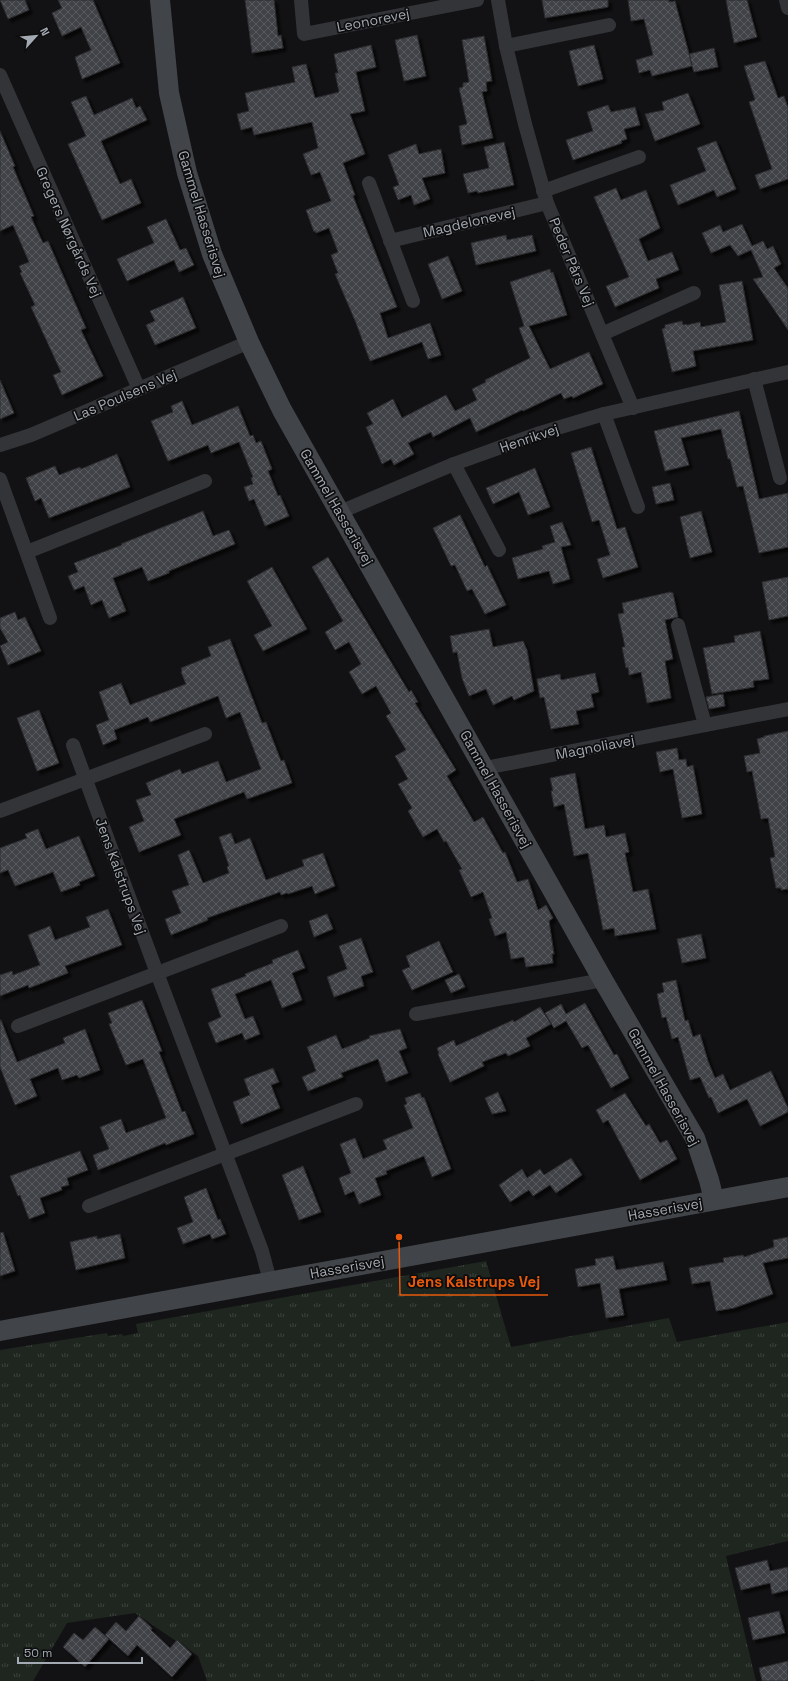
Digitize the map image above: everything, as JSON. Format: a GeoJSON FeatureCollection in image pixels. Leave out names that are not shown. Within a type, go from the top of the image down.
{"type":"FeatureCollection","features":[{"type":"Feature","properties":{"kind":"street","name":"Gammel Hasserisvej"},"geometry":{"type":"LineString","coordinates":[[160,0],[169,93],[187,173],[212,254],[248,342],[282,410],[485,768],[603,980],[695,1138],[714,1200]]}},
{"type":"Feature","properties":{"kind":"street","name":"Leonorevej"},"geometry":{"type":"LineString","coordinates":[[301,0],[304,34],[477,0]]}},
{"type":"Feature","properties":{"kind":"street","name":"Peder Pårs Vej"},"geometry":{"type":"LineString","coordinates":[[498,0],[506,46],[545,197],[633,408]]}},
{"type":"Feature","properties":{"kind":"street"},"geometry":{"type":"LineString","coordinates":[[786,0],[788,8]]}},
{"type":"Feature","properties":{"kind":"street"},"geometry":{"type":"LineString","coordinates":[[506,46],[609,25]]}},
{"type":"Feature","properties":{"kind":"street","name":"Gregers Nørgårds Vej"},"geometry":{"type":"LineString","coordinates":[[0,75],[139,389]]}},
{"type":"Feature","properties":{"kind":"street"},"geometry":{"type":"LineString","coordinates":[[545,197],[638,157]]}},
{"type":"Feature","properties":{"kind":"street"},"geometry":{"type":"LineString","coordinates":[[369,183],[413,302]]}},
{"type":"Feature","properties":{"kind":"street","name":"Magdelonevej"},"geometry":{"type":"LineString","coordinates":[[390,241],[545,197]]}},
{"type":"Feature","properties":{"kind":"street"},"geometry":{"type":"LineString","coordinates":[[602,334],[694,293]]}},
{"type":"Feature","properties":{"kind":"street","name":"Las Poulsens Vej"},"geometry":{"type":"LineString","coordinates":[[0,445],[31,435],[248,342]]}},
{"type":"Feature","properties":{"kind":"street","name":"Henrikvej"},"geometry":{"type":"LineString","coordinates":[[340,512],[454,464],[537,434],[604,414],[788,372]]}},
{"type":"Feature","properties":{"kind":"street"},"geometry":{"type":"LineString","coordinates":[[754,379],[780,478]]}},
{"type":"Feature","properties":{"kind":"street"},"geometry":{"type":"LineString","coordinates":[[604,414],[638,507]]}},
{"type":"Feature","properties":{"kind":"street"},"geometry":{"type":"LineString","coordinates":[[454,464],[500,550]]}},
{"type":"Feature","properties":{"kind":"street"},"geometry":{"type":"LineString","coordinates":[[0,479],[50,618]]}},
{"type":"Feature","properties":{"kind":"street"},"geometry":{"type":"LineString","coordinates":[[27,552],[205,480]]}},
{"type":"Feature","properties":{"kind":"street"},"geometry":{"type":"LineString","coordinates":[[678,625],[705,725]]}},
{"type":"Feature","properties":{"kind":"street","name":"Magnoliavej"},"geometry":{"type":"LineString","coordinates":[[485,768],[788,709]]}},
{"type":"Feature","properties":{"kind":"street"},"geometry":{"type":"LineString","coordinates":[[0,812],[205,734]]}},
{"type":"Feature","properties":{"kind":"street","name":"Jens Kalstrups Vej"},"geometry":{"type":"LineString","coordinates":[[73,745],[156,973],[262,1251],[270,1281]]}},
{"type":"Feature","properties":{"kind":"street"},"geometry":{"type":"LineString","coordinates":[[18,1026],[281,926]]}},
{"type":"Feature","properties":{"kind":"street"},"geometry":{"type":"LineString","coordinates":[[416,1014],[603,980]]}},
{"type":"Feature","properties":{"kind":"street"},"geometry":{"type":"LineString","coordinates":[[89,1206],[356,1104]]}},
{"type":"Feature","properties":{"kind":"street","name":"Hasserisvej"},"geometry":{"type":"LineString","coordinates":[[0,1331],[788,1187]]}},
{"type":"Feature","properties":{"kind":"green space"},"geometry":{"type":"Polygon","coordinates":[[[486,1261],[511,1347],[669,1318],[677,1342],[788,1322],[788,1541],[726,1556],[756,1681],[207,1681],[198,1656],[135,1613],[67,1623],[33,1681],[0,1681],[0,1350],[107,1333],[108,1336],[122,1334],[123,1336],[138,1333],[136,1324],[486,1261]]]}},
{"type":"Feature","properties":{"kind":"building"},"geometry":{"type":"Polygon","coordinates":[[[0,0],[25,0],[29,10],[8,19],[0,0]]]}},
{"type":"Feature","properties":{"kind":"building"},"geometry":{"type":"Polygon","coordinates":[[[58,0],[93,0],[120,63],[82,79],[75,57],[91,50],[81,27],[62,36],[52,13],[62,8],[58,0]]]}},
{"type":"Feature","properties":{"kind":"building"},"geometry":{"type":"Polygon","coordinates":[[[245,0],[274,0],[278,36],[281,35],[283,48],[252,53],[245,0]]]}},
{"type":"Feature","properties":{"kind":"building"},"geometry":{"type":"Polygon","coordinates":[[[542,0],[608,0],[608,7],[545,18],[542,0]]]}},
{"type":"Feature","properties":{"kind":"building"},"geometry":{"type":"Polygon","coordinates":[[[628,0],[675,1],[689,54],[714,48],[718,67],[694,72],[692,66],[652,76],[650,70],[639,73],[636,60],[653,55],[644,19],[631,21],[628,0]]]}},
{"type":"Feature","properties":{"kind":"building"},"geometry":{"type":"Polygon","coordinates":[[[726,0],[747,0],[757,37],[734,43],[726,0]]]}},
{"type":"Feature","properties":{"kind":"building"},"geometry":{"type":"Polygon","coordinates":[[[417,35],[426,76],[404,81],[395,40],[417,35]]]}},
{"type":"Feature","properties":{"kind":"building"},"geometry":{"type":"Polygon","coordinates":[[[484,36],[492,81],[486,82],[487,91],[482,92],[493,138],[462,145],[459,126],[467,124],[459,88],[463,87],[463,83],[469,82],[462,40],[484,36]]]}},
{"type":"Feature","properties":{"kind":"building"},"geometry":{"type":"Polygon","coordinates":[[[371,45],[376,67],[356,72],[365,111],[350,114],[365,154],[343,163],[355,195],[353,196],[397,307],[380,313],[388,338],[430,323],[441,355],[428,359],[422,342],[370,361],[335,274],[338,273],[331,255],[338,252],[329,228],[316,233],[315,231],[314,232],[306,210],[331,201],[320,172],[311,175],[303,154],[318,148],[312,122],[254,135],[252,127],[241,130],[237,114],[249,111],[245,93],[295,82],[292,67],[306,64],[315,98],[339,92],[335,73],[338,73],[334,54],[371,45]]]}},
{"type":"Feature","properties":{"kind":"building"},"geometry":{"type":"Polygon","coordinates":[[[594,45],[603,79],[578,86],[569,51],[594,45]]]}},
{"type":"Feature","properties":{"kind":"building"},"geometry":{"type":"Polygon","coordinates":[[[765,61],[778,98],[784,96],[788,108],[788,179],[760,189],[755,175],[772,169],[749,102],[755,100],[744,66],[765,61]]]}},
{"type":"Feature","properties":{"kind":"building"},"geometry":{"type":"Polygon","coordinates":[[[688,93],[700,124],[655,141],[645,114],[664,110],[662,102],[688,93]]]}},
{"type":"Feature","properties":{"kind":"building"},"geometry":{"type":"Polygon","coordinates":[[[86,96],[94,115],[132,98],[136,108],[140,106],[147,120],[101,141],[120,184],[131,179],[141,203],[102,220],[68,144],[86,136],[71,102],[86,96]]]}},
{"type":"Feature","properties":{"kind":"building"},"geometry":{"type":"Polygon","coordinates":[[[608,105],[611,112],[635,107],[640,125],[624,129],[627,139],[621,141],[622,143],[573,160],[566,140],[593,131],[587,112],[608,105]]]}},
{"type":"Feature","properties":{"kind":"building"},"geometry":{"type":"Polygon","coordinates":[[[0,131],[15,166],[13,167],[34,216],[31,217],[43,243],[48,241],[86,328],[81,330],[103,376],[62,395],[53,375],[61,372],[31,307],[35,305],[20,273],[22,272],[19,266],[29,262],[13,225],[0,231],[0,131]]]}},
{"type":"Feature","properties":{"kind":"building"},"geometry":{"type":"Polygon","coordinates":[[[716,141],[736,189],[717,197],[714,190],[678,205],[670,185],[706,171],[697,148],[716,141]]]}},
{"type":"Feature","properties":{"kind":"building"},"geometry":{"type":"Polygon","coordinates":[[[504,142],[514,185],[478,193],[477,191],[468,193],[463,174],[489,168],[484,147],[504,142]]]}},
{"type":"Feature","properties":{"kind":"building"},"geometry":{"type":"Polygon","coordinates":[[[416,144],[419,154],[441,149],[445,173],[422,178],[430,199],[414,205],[411,195],[398,200],[393,187],[399,185],[388,155],[416,144]]]}},
{"type":"Feature","properties":{"kind":"building"},"geometry":{"type":"Polygon","coordinates":[[[616,188],[621,200],[646,190],[660,228],[639,239],[648,261],[672,252],[679,270],[656,279],[659,288],[615,307],[606,286],[629,277],[594,197],[616,188]]]}},
{"type":"Feature","properties":{"kind":"building"},"geometry":{"type":"Polygon","coordinates":[[[166,219],[180,250],[186,248],[194,265],[179,272],[174,260],[127,281],[117,259],[154,243],[147,227],[166,219]]]}},
{"type":"Feature","properties":{"kind":"building"},"geometry":{"type":"Polygon","coordinates":[[[742,224],[752,246],[763,241],[767,249],[773,246],[781,264],[774,268],[788,288],[788,330],[753,279],[763,277],[751,250],[738,256],[730,245],[711,253],[702,233],[720,225],[723,232],[742,224]]]}},
{"type":"Feature","properties":{"kind":"building"},"geometry":{"type":"Polygon","coordinates":[[[506,235],[507,240],[532,235],[536,251],[476,265],[471,243],[506,235]]]}},
{"type":"Feature","properties":{"kind":"building"},"geometry":{"type":"Polygon","coordinates":[[[448,256],[462,291],[442,299],[428,264],[448,256]]]}},
{"type":"Feature","properties":{"kind":"building"},"geometry":{"type":"Polygon","coordinates":[[[550,269],[551,273],[553,272],[567,315],[529,326],[550,369],[589,352],[603,384],[573,398],[572,396],[564,399],[561,393],[476,432],[470,418],[433,437],[431,432],[408,443],[414,454],[394,465],[391,459],[382,464],[366,427],[373,424],[367,413],[393,399],[402,418],[446,395],[455,411],[477,400],[472,389],[486,382],[485,380],[530,358],[519,328],[524,326],[510,282],[550,269]]]}},
{"type":"Feature","properties":{"kind":"building"},"geometry":{"type":"Polygon","coordinates":[[[742,281],[753,340],[693,351],[696,366],[672,372],[662,329],[665,328],[665,325],[682,321],[683,325],[700,322],[701,327],[726,322],[719,285],[742,281]]]}},
{"type":"Feature","properties":{"kind":"building"},"geometry":{"type":"Polygon","coordinates":[[[183,297],[196,328],[155,345],[146,325],[155,321],[150,311],[183,297]]]}},
{"type":"Feature","properties":{"kind":"building"},"geometry":{"type":"Polygon","coordinates":[[[0,380],[14,413],[0,419],[0,380]]]}},
{"type":"Feature","properties":{"kind":"building"},"geometry":{"type":"Polygon","coordinates":[[[182,401],[192,425],[238,406],[250,436],[253,435],[256,443],[261,441],[272,469],[268,471],[278,496],[280,495],[289,516],[265,526],[254,499],[249,501],[244,487],[253,484],[251,478],[253,477],[239,442],[211,453],[208,445],[168,461],[151,421],[173,412],[171,406],[182,401]]]}},
{"type":"Feature","properties":{"kind":"building"},"geometry":{"type":"Polygon","coordinates":[[[739,411],[759,499],[788,493],[788,547],[759,553],[743,486],[737,487],[730,459],[728,459],[721,429],[681,438],[689,465],[665,471],[654,431],[739,411]]]}},
{"type":"Feature","properties":{"kind":"building"},"geometry":{"type":"Polygon","coordinates":[[[591,447],[617,529],[625,527],[638,567],[603,578],[597,559],[610,555],[599,520],[592,522],[571,453],[591,447]]]}},
{"type":"Feature","properties":{"kind":"building"},"geometry":{"type":"Polygon","coordinates":[[[117,454],[130,487],[49,518],[41,498],[35,501],[26,478],[55,466],[59,475],[80,467],[81,469],[117,454]]]}},
{"type":"Feature","properties":{"kind":"building"},"geometry":{"type":"Polygon","coordinates":[[[535,468],[550,507],[528,515],[519,492],[493,504],[486,488],[535,468]]]}},
{"type":"Feature","properties":{"kind":"building"},"geometry":{"type":"Polygon","coordinates":[[[670,483],[674,500],[656,504],[652,487],[670,483]]]}},
{"type":"Feature","properties":{"kind":"building"},"geometry":{"type":"Polygon","coordinates":[[[203,511],[213,536],[229,530],[235,544],[148,581],[142,567],[113,578],[126,611],[109,618],[102,600],[91,605],[84,586],[74,590],[68,576],[78,572],[74,563],[122,545],[121,544],[203,511]]]}},
{"type":"Feature","properties":{"kind":"building"},"geometry":{"type":"Polygon","coordinates":[[[701,511],[712,552],[690,558],[680,517],[701,511]]]}},
{"type":"Feature","properties":{"kind":"building"},"geometry":{"type":"Polygon","coordinates":[[[460,515],[485,567],[487,565],[506,605],[485,614],[472,589],[467,591],[455,565],[451,566],[433,528],[460,515]]]}},
{"type":"Feature","properties":{"kind":"building"},"geometry":{"type":"Polygon","coordinates":[[[562,522],[571,545],[561,547],[570,579],[553,584],[549,571],[518,579],[512,558],[543,549],[542,546],[555,542],[550,526],[562,522]]]}},
{"type":"Feature","properties":{"kind":"building"},"geometry":{"type":"Polygon","coordinates":[[[328,557],[409,692],[411,690],[418,702],[415,703],[456,770],[447,776],[474,822],[483,817],[503,853],[505,852],[517,882],[528,879],[538,910],[546,905],[553,918],[549,921],[554,954],[552,954],[553,963],[526,967],[524,957],[511,959],[506,932],[495,936],[489,919],[492,918],[483,892],[471,897],[459,870],[462,869],[446,841],[444,842],[437,829],[423,837],[408,811],[412,808],[398,784],[408,779],[395,756],[406,750],[386,716],[391,713],[376,686],[362,694],[349,672],[361,664],[349,642],[335,650],[325,632],[343,621],[312,567],[328,557]]]}},
{"type":"Feature","properties":{"kind":"building"},"geometry":{"type":"Polygon","coordinates":[[[272,567],[307,629],[263,651],[254,635],[272,626],[247,581],[272,567]]]}},
{"type":"Feature","properties":{"kind":"building"},"geometry":{"type":"Polygon","coordinates":[[[788,577],[788,616],[769,620],[762,582],[788,577]]]}},
{"type":"Feature","properties":{"kind":"building"},"geometry":{"type":"Polygon","coordinates":[[[670,592],[673,593],[678,617],[665,620],[673,659],[665,661],[671,698],[647,703],[641,672],[629,675],[628,667],[626,668],[622,647],[625,647],[618,614],[624,613],[622,603],[670,592]]]}},
{"type":"Feature","properties":{"kind":"building"},"geometry":{"type":"Polygon","coordinates":[[[15,612],[18,620],[25,617],[41,651],[8,665],[0,646],[8,642],[0,628],[0,618],[15,612]]]}},
{"type":"Feature","properties":{"kind":"building"},"geometry":{"type":"Polygon","coordinates":[[[489,629],[493,647],[523,641],[527,650],[534,691],[514,700],[512,696],[493,705],[486,689],[469,696],[462,678],[457,652],[453,653],[450,636],[489,629]]]}},
{"type":"Feature","properties":{"kind":"building"},"geometry":{"type":"Polygon","coordinates":[[[760,631],[769,679],[753,681],[754,687],[712,694],[703,648],[735,642],[734,636],[760,631]]]}},
{"type":"Feature","properties":{"kind":"building"},"geometry":{"type":"Polygon","coordinates":[[[230,639],[262,723],[266,722],[281,761],[284,760],[292,783],[247,799],[244,792],[174,819],[181,835],[139,852],[129,827],[144,821],[136,800],[151,795],[146,783],[180,769],[182,774],[218,761],[226,782],[261,769],[240,712],[226,718],[218,696],[150,722],[148,717],[114,730],[117,739],[103,745],[96,725],[109,720],[99,692],[121,683],[130,705],[186,684],[181,668],[211,656],[208,647],[230,639]]]}},
{"type":"Feature","properties":{"kind":"building"},"geometry":{"type":"Polygon","coordinates":[[[595,673],[599,692],[591,694],[594,707],[576,711],[579,724],[551,729],[544,697],[540,698],[537,679],[560,674],[561,680],[595,673]]]}},
{"type":"Feature","properties":{"kind":"building"},"geometry":{"type":"Polygon","coordinates":[[[723,694],[725,706],[709,709],[706,697],[723,694]]]}},
{"type":"Feature","properties":{"kind":"building"},"geometry":{"type":"Polygon","coordinates":[[[39,710],[59,763],[37,771],[17,718],[39,710]]]}},
{"type":"Feature","properties":{"kind":"building"},"geometry":{"type":"Polygon","coordinates":[[[788,731],[788,889],[781,890],[781,888],[776,888],[770,858],[775,857],[768,818],[761,819],[752,771],[747,772],[744,756],[760,753],[757,739],[788,731]]]}},
{"type":"Feature","properties":{"kind":"building"},"geometry":{"type":"Polygon","coordinates":[[[677,748],[679,760],[686,759],[687,767],[693,765],[702,814],[682,818],[673,769],[660,772],[656,752],[677,748]]]}},
{"type":"Feature","properties":{"kind":"building"},"geometry":{"type":"Polygon","coordinates":[[[575,773],[585,829],[604,825],[606,837],[625,833],[629,852],[625,853],[633,892],[648,889],[656,929],[615,936],[614,928],[603,930],[588,853],[574,856],[564,804],[554,807],[551,791],[553,791],[550,778],[575,773]]]}},
{"type":"Feature","properties":{"kind":"building"},"geometry":{"type":"Polygon","coordinates":[[[38,829],[46,849],[79,836],[95,876],[79,882],[80,885],[61,892],[53,872],[15,886],[8,870],[0,873],[0,848],[27,838],[25,834],[38,829]]]}},
{"type":"Feature","properties":{"kind":"building"},"geometry":{"type":"Polygon","coordinates":[[[231,833],[235,844],[250,838],[266,880],[304,866],[302,860],[323,853],[335,886],[315,894],[312,886],[288,894],[281,895],[280,892],[207,918],[208,920],[171,935],[165,919],[181,913],[172,891],[189,885],[178,855],[189,850],[203,883],[229,873],[227,867],[229,866],[219,837],[231,833]]]}},
{"type":"Feature","properties":{"kind":"building"},"geometry":{"type":"Polygon","coordinates":[[[108,909],[122,945],[65,966],[68,973],[29,988],[28,985],[0,996],[0,975],[12,971],[13,975],[40,965],[28,935],[50,926],[55,940],[90,927],[86,917],[108,909]]]}},
{"type":"Feature","properties":{"kind":"building"},"geometry":{"type":"Polygon","coordinates":[[[327,914],[333,929],[314,937],[309,921],[327,914]]]}},
{"type":"Feature","properties":{"kind":"building"},"geometry":{"type":"Polygon","coordinates":[[[701,934],[706,958],[682,963],[677,939],[701,934]]]}},
{"type":"Feature","properties":{"kind":"building"},"geometry":{"type":"Polygon","coordinates":[[[361,938],[373,972],[361,976],[364,986],[334,997],[327,977],[347,969],[339,946],[361,938]]]}},
{"type":"Feature","properties":{"kind":"building"},"geometry":{"type":"Polygon","coordinates":[[[439,941],[453,972],[412,990],[402,970],[410,967],[406,956],[439,941]]]}},
{"type":"Feature","properties":{"kind":"building"},"geometry":{"type":"Polygon","coordinates":[[[298,950],[305,968],[292,973],[302,1000],[282,1008],[271,980],[235,994],[245,1019],[253,1016],[260,1034],[245,1040],[242,1033],[216,1043],[208,1023],[221,1017],[211,989],[246,976],[245,974],[273,963],[272,960],[298,950]]]}},
{"type":"Feature","properties":{"kind":"building"},"geometry":{"type":"Polygon","coordinates":[[[459,974],[465,987],[451,993],[445,980],[459,974]]]}},
{"type":"Feature","properties":{"kind":"building"},"geometry":{"type":"Polygon","coordinates":[[[676,980],[685,1021],[688,1020],[693,1037],[700,1034],[715,1078],[723,1074],[730,1090],[771,1071],[788,1108],[788,1112],[760,1126],[747,1099],[718,1113],[711,1097],[709,1098],[700,1077],[690,1080],[678,1037],[672,1039],[666,1017],[662,1018],[657,994],[664,992],[662,983],[676,980]]]}},
{"type":"Feature","properties":{"kind":"building"},"geometry":{"type":"Polygon","coordinates":[[[142,1000],[162,1051],[159,1052],[182,1112],[185,1111],[194,1134],[166,1145],[165,1143],[98,1170],[93,1155],[109,1149],[100,1127],[121,1119],[126,1133],[166,1118],[143,1059],[126,1065],[109,1024],[112,1023],[108,1013],[142,1000]]]}},
{"type":"Feature","properties":{"kind":"building"},"geometry":{"type":"Polygon","coordinates":[[[585,1003],[614,1055],[617,1054],[629,1078],[611,1088],[588,1045],[582,1048],[566,1021],[554,1028],[545,1013],[561,1004],[566,1014],[585,1003]]]}},
{"type":"Feature","properties":{"kind":"building"},"geometry":{"type":"Polygon","coordinates":[[[540,1007],[551,1024],[526,1038],[530,1046],[508,1056],[506,1053],[482,1062],[484,1066],[450,1082],[438,1054],[437,1048],[454,1040],[456,1046],[513,1020],[514,1022],[540,1007]]]}},
{"type":"Feature","properties":{"kind":"building"},"geometry":{"type":"Polygon","coordinates":[[[0,1020],[17,1062],[65,1043],[63,1038],[85,1029],[100,1070],[79,1078],[77,1075],[62,1080],[58,1068],[30,1079],[37,1096],[15,1105],[0,1067],[0,1020]]]}},
{"type":"Feature","properties":{"kind":"building"},"geometry":{"type":"Polygon","coordinates":[[[400,1029],[407,1048],[399,1051],[408,1073],[386,1082],[378,1059],[341,1073],[343,1077],[308,1091],[302,1077],[316,1071],[307,1047],[336,1035],[342,1049],[370,1038],[369,1036],[400,1029]]]}},
{"type":"Feature","properties":{"kind":"building"},"geometry":{"type":"Polygon","coordinates":[[[273,1068],[279,1082],[271,1085],[280,1108],[241,1124],[233,1102],[250,1095],[244,1079],[273,1068]]]}},
{"type":"Feature","properties":{"kind":"building"},"geometry":{"type":"Polygon","coordinates":[[[498,1092],[506,1111],[492,1114],[485,1098],[498,1092]]]}},
{"type":"Feature","properties":{"kind":"building"},"geometry":{"type":"Polygon","coordinates":[[[420,1093],[422,1098],[424,1097],[451,1169],[432,1177],[424,1156],[386,1171],[387,1174],[375,1178],[381,1195],[359,1204],[354,1191],[345,1195],[339,1178],[351,1173],[340,1144],[355,1138],[363,1159],[387,1149],[383,1140],[413,1128],[404,1105],[407,1104],[405,1098],[420,1093]]]}},
{"type":"Feature","properties":{"kind":"building"},"geometry":{"type":"Polygon","coordinates":[[[625,1093],[646,1126],[649,1124],[660,1143],[667,1140],[677,1159],[640,1180],[608,1120],[603,1123],[596,1110],[625,1093]]]}},
{"type":"Feature","properties":{"kind":"building"},"geometry":{"type":"Polygon","coordinates":[[[80,1151],[88,1170],[67,1178],[69,1185],[61,1187],[62,1190],[40,1198],[45,1213],[29,1219],[20,1195],[18,1196],[10,1176],[80,1151]]]}},
{"type":"Feature","properties":{"kind":"building"},"geometry":{"type":"Polygon","coordinates":[[[571,1158],[582,1175],[556,1193],[550,1185],[533,1196],[529,1190],[510,1202],[499,1185],[522,1169],[527,1178],[540,1169],[544,1175],[571,1158]]]}},
{"type":"Feature","properties":{"kind":"building"},"geometry":{"type":"Polygon","coordinates":[[[303,1166],[321,1212],[299,1220],[282,1175],[303,1166]]]}},
{"type":"Feature","properties":{"kind":"building"},"geometry":{"type":"Polygon","coordinates":[[[206,1188],[218,1220],[220,1219],[226,1234],[212,1239],[210,1234],[183,1244],[177,1228],[193,1222],[184,1197],[206,1188]]]}},
{"type":"Feature","properties":{"kind":"building"},"geometry":{"type":"Polygon","coordinates":[[[3,1232],[15,1271],[0,1276],[0,1233],[3,1232]]]}},
{"type":"Feature","properties":{"kind":"building"},"geometry":{"type":"Polygon","coordinates":[[[120,1234],[125,1258],[76,1270],[70,1242],[97,1236],[97,1239],[120,1234]]]}},
{"type":"Feature","properties":{"kind":"building"},"geometry":{"type":"Polygon","coordinates":[[[788,1237],[788,1258],[763,1263],[773,1294],[734,1308],[716,1311],[710,1281],[692,1284],[689,1268],[724,1262],[723,1258],[743,1255],[744,1257],[774,1247],[773,1240],[788,1237]]]}},
{"type":"Feature","properties":{"kind":"building"},"geometry":{"type":"Polygon","coordinates":[[[613,1256],[616,1270],[663,1262],[667,1280],[619,1289],[624,1315],[606,1318],[600,1283],[578,1287],[575,1269],[596,1265],[595,1259],[613,1256]]]}},
{"type":"Feature","properties":{"kind":"building"},"geometry":{"type":"Polygon","coordinates":[[[767,1560],[770,1571],[788,1567],[788,1590],[772,1594],[770,1583],[741,1590],[735,1568],[767,1560]]]}},
{"type":"Feature","properties":{"kind":"building"},"geometry":{"type":"Polygon","coordinates":[[[779,1611],[785,1633],[753,1640],[748,1618],[779,1611]]]}},
{"type":"Feature","properties":{"kind":"building"},"geometry":{"type":"Polygon","coordinates":[[[139,1616],[170,1648],[177,1640],[192,1654],[172,1677],[137,1645],[128,1656],[105,1635],[116,1622],[126,1631],[139,1616]]]}},
{"type":"Feature","properties":{"kind":"building"},"geometry":{"type":"Polygon","coordinates":[[[95,1627],[109,1639],[85,1667],[63,1647],[74,1633],[83,1640],[95,1627]]]}},
{"type":"Feature","properties":{"kind":"building"},"geometry":{"type":"Polygon","coordinates":[[[788,1661],[788,1681],[762,1681],[759,1668],[788,1661]]]}},
{"type":"Feature","properties":{"kind":"place","name":"Jens Kalstrups Vej"},"geometry":{"type":"Point","coordinates":[399,1237]}}]}
